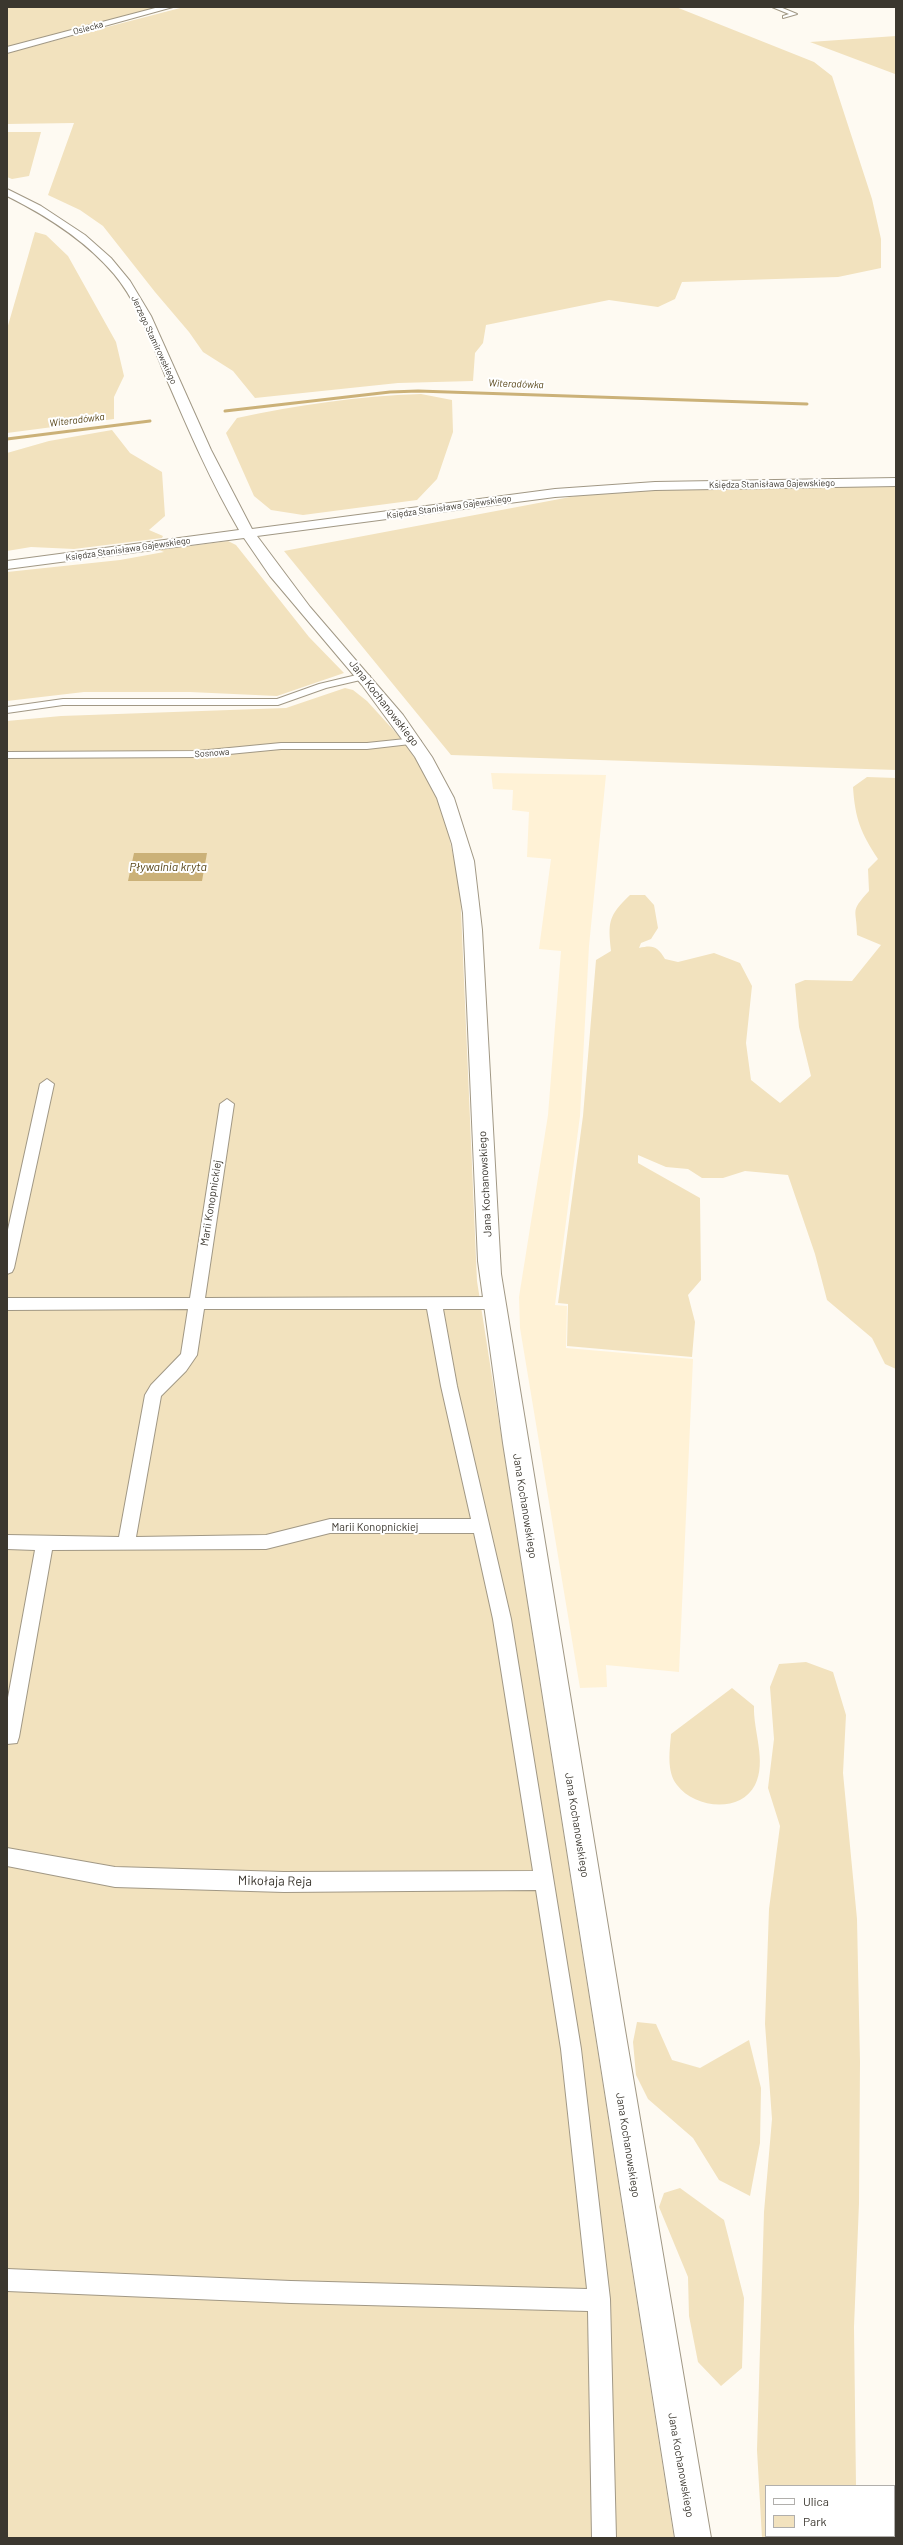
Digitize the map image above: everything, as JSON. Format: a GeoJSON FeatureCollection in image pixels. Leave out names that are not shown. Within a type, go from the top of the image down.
{"type":"FeatureCollection","features":[{"type":"Feature","properties":{"kind":"main road","name":"Osiecka"},"geometry":{"type":"LineString","coordinates":[[7,50],[169,7]]}},
{"type":"Feature","properties":{"kind":"main road","name":"Jerzego Stamirowskiego"},"geometry":{"type":"LineString","coordinates":[[7,192],[34,205],[73,230],[99,251],[117,270],[133,293],[151,327],[187,413],[226,496],[248,533]]}},
{"type":"Feature","properties":{"kind":"main road","name":"Księdza Stanisława Gajewskiego"},"geometry":{"type":"LineString","coordinates":[[7,565],[593,490],[655,486],[895,482]]}},
{"type":"Feature","properties":{"kind":"main road","name":"Jana Kochanowskiego"},"geometry":{"type":"LineString","coordinates":[[248,533],[278,579],[365,676],[415,741],[441,786],[452,812],[463,848],[469,887],[489,1262],[494,1303],[514,1438],[651,2294],[693,2538]]}},
{"type":"Feature","properties":{"kind":"street"},"geometry":{"type":"LineString","coordinates":[[775,7],[794,14],[785,17]]}},
{"type":"Feature","properties":{"kind":"street"},"geometry":{"type":"LineString","coordinates":[[7,710],[63,702],[272,702],[291,699],[323,686],[365,676]]}},
{"type":"Feature","properties":{"kind":"street","name":"Sosnowa"},"geometry":{"type":"LineString","coordinates":[[7,755],[198,754],[281,746],[367,746],[415,741]]}},
{"type":"Feature","properties":{"kind":"street"},"geometry":{"type":"LineString","coordinates":[[7,1268],[47,1084]]}},
{"type":"Feature","properties":{"kind":"street","name":"Marii Konopnickiej"},"geometry":{"type":"LineString","coordinates":[[126,1544],[153,1395],[157,1388],[182,1368],[189,1355],[195,1303],[227,1104]]}},
{"type":"Feature","properties":{"kind":"street"},"geometry":{"type":"LineString","coordinates":[[434,1303],[449,1386],[502,1619],[571,2049],[599,2299],[604,2538]]}},
{"type":"Feature","properties":{"kind":"street"},"geometry":{"type":"LineString","coordinates":[[7,1304],[494,1303]]}},
{"type":"Feature","properties":{"kind":"street","name":"Marii Konopnickiej"},"geometry":{"type":"LineString","coordinates":[[7,1542],[126,1544],[266,1542],[330,1526],[480,1526]]}},
{"type":"Feature","properties":{"kind":"street"},"geometry":{"type":"LineString","coordinates":[[10,1737],[45,1543]]}},
{"type":"Feature","properties":{"kind":"street","name":"Mikołaja Reja"},"geometry":{"type":"LineString","coordinates":[[7,1857],[115,1876],[284,1882],[545,1880]]}},
{"type":"Feature","properties":{"kind":"street"},"geometry":{"type":"LineString","coordinates":[[7,2280],[291,2292],[579,2301],[599,2299]]}},
{"type":"Feature","properties":{"kind":"shaded area"},"geometry":{"type":"Polygon","coordinates":[[[491,773],[606,775],[589,946],[580,1116],[555,1305],[567,1306],[566,1348],[693,1359],[679,1672],[606,1665],[607,1687],[580,1688],[520,1328],[519,1297],[548,1115],[561,951],[539,949],[551,859],[527,857],[529,812],[512,810],[513,790],[493,789],[491,773]]]}},
{"type":"Feature","properties":{"kind":"green space"},"geometry":{"type":"Polygon","coordinates":[[[7,7],[158,7],[7,47],[7,7]]]}},
{"type":"Feature","properties":{"kind":"green space"},"geometry":{"type":"Polygon","coordinates":[[[184,7],[676,7],[814,62],[832,76],[872,199],[881,239],[881,268],[838,277],[682,282],[675,299],[658,307],[609,300],[486,325],[483,343],[475,353],[473,381],[398,383],[255,398],[233,371],[203,352],[189,332],[155,292],[103,226],[80,210],[48,195],[74,123],[7,124],[7,53],[184,7]]]}},
{"type":"Feature","properties":{"kind":"green space"},"geometry":{"type":"Polygon","coordinates":[[[896,36],[896,89],[895,74],[810,42],[896,36]]]}},
{"type":"Feature","properties":{"kind":"green space"},"geometry":{"type":"Polygon","coordinates":[[[7,132],[41,132],[29,176],[12,179],[7,177],[7,132]]]}},
{"type":"Feature","properties":{"kind":"green space"},"geometry":{"type":"Polygon","coordinates":[[[35,232],[46,235],[68,256],[116,342],[124,376],[114,397],[114,419],[7,433],[7,329],[35,232]]]}},
{"type":"Feature","properties":{"kind":"green space"},"geometry":{"type":"Polygon","coordinates":[[[421,394],[452,400],[453,432],[437,479],[417,500],[303,515],[271,510],[254,496],[226,433],[237,418],[260,413],[351,399],[421,394]]]}},
{"type":"Feature","properties":{"kind":"green space"},"geometry":{"type":"Polygon","coordinates":[[[112,430],[130,453],[162,472],[165,516],[149,530],[163,536],[162,538],[74,549],[31,547],[7,551],[7,453],[49,441],[112,430]]]}},
{"type":"Feature","properties":{"kind":"green space"},"geometry":{"type":"Polygon","coordinates":[[[896,485],[896,770],[451,755],[284,551],[602,491],[896,485]]]}},
{"type":"Feature","properties":{"kind":"green space"},"geometry":{"type":"Polygon","coordinates":[[[228,541],[236,545],[309,637],[344,673],[277,696],[190,692],[84,692],[7,701],[7,572],[120,560],[164,552],[159,550],[228,541]]]}},
{"type":"Feature","properties":{"kind":"green space"},"geometry":{"type":"Polygon","coordinates":[[[345,688],[353,690],[367,701],[398,735],[420,765],[444,814],[460,887],[477,1281],[674,2538],[7,2538],[7,721],[61,716],[286,708],[345,688]]]}},
{"type":"Feature","properties":{"kind":"green space"},"geometry":{"type":"Polygon","coordinates":[[[867,777],[896,778],[896,1369],[885,1364],[872,1338],[827,1300],[815,1254],[788,1175],[745,1171],[723,1178],[702,1178],[688,1169],[666,1167],[638,1155],[638,1163],[700,1198],[701,1280],[688,1295],[695,1322],[692,1357],[567,1346],[568,1304],[558,1303],[583,1116],[596,960],[611,951],[610,926],[614,914],[630,895],[645,895],[654,905],[658,928],[651,939],[641,943],[639,948],[651,947],[657,949],[665,959],[678,962],[714,953],[740,963],[752,986],[746,1043],[751,1080],[780,1103],[811,1076],[799,1027],[795,984],[805,980],[852,981],[881,945],[857,935],[856,907],[869,891],[868,869],[878,859],[863,833],[855,808],[853,787],[867,777]]]}},
{"type":"Feature","properties":{"kind":"green space"},"geometry":{"type":"Polygon","coordinates":[[[806,1662],[833,1672],[846,1715],[843,1773],[857,1919],[860,2062],[859,2203],[854,2327],[856,2485],[765,2485],[765,2537],[860,2538],[762,2538],[757,2450],[764,2212],[772,2119],[765,2024],[769,1909],[780,1826],[768,1788],[774,1739],[770,1687],[779,1664],[806,1662]]]}},
{"type":"Feature","properties":{"kind":"green space"},"geometry":{"type":"Polygon","coordinates":[[[732,1688],[754,1706],[760,1756],[758,1776],[755,1785],[748,1794],[739,1800],[728,1804],[705,1803],[694,1799],[685,1793],[677,1785],[671,1773],[671,1734],[732,1688]]]}},
{"type":"Feature","properties":{"kind":"green space"},"geometry":{"type":"Polygon","coordinates":[[[637,2022],[656,2024],[672,2060],[700,2068],[749,2040],[761,2088],[760,2143],[750,2196],[719,2180],[693,2138],[648,2099],[636,2075],[633,2042],[637,2022]]]}},
{"type":"Feature","properties":{"kind":"green space"},"geometry":{"type":"Polygon","coordinates":[[[680,2188],[724,2220],[744,2298],[742,2368],[721,2386],[698,2362],[689,2316],[688,2277],[659,2207],[664,2193],[680,2188]]]}},
{"type":"Feature","properties":{"kind":"water","name":"Pływalnia kryta"},"geometry":{"type":"Polygon","coordinates":[[[134,853],[207,853],[202,881],[128,881],[134,853]]]}},
{"type":"Feature","properties":{"kind":"waterway","name":"Witeradówka"},"geometry":{"type":"LineString","coordinates":[[225,411],[390,392],[418,391],[807,404]]}},
{"type":"Feature","properties":{"kind":"waterway","name":"Witeradówka"},"geometry":{"type":"LineString","coordinates":[[7,439],[150,421]]}}]}
